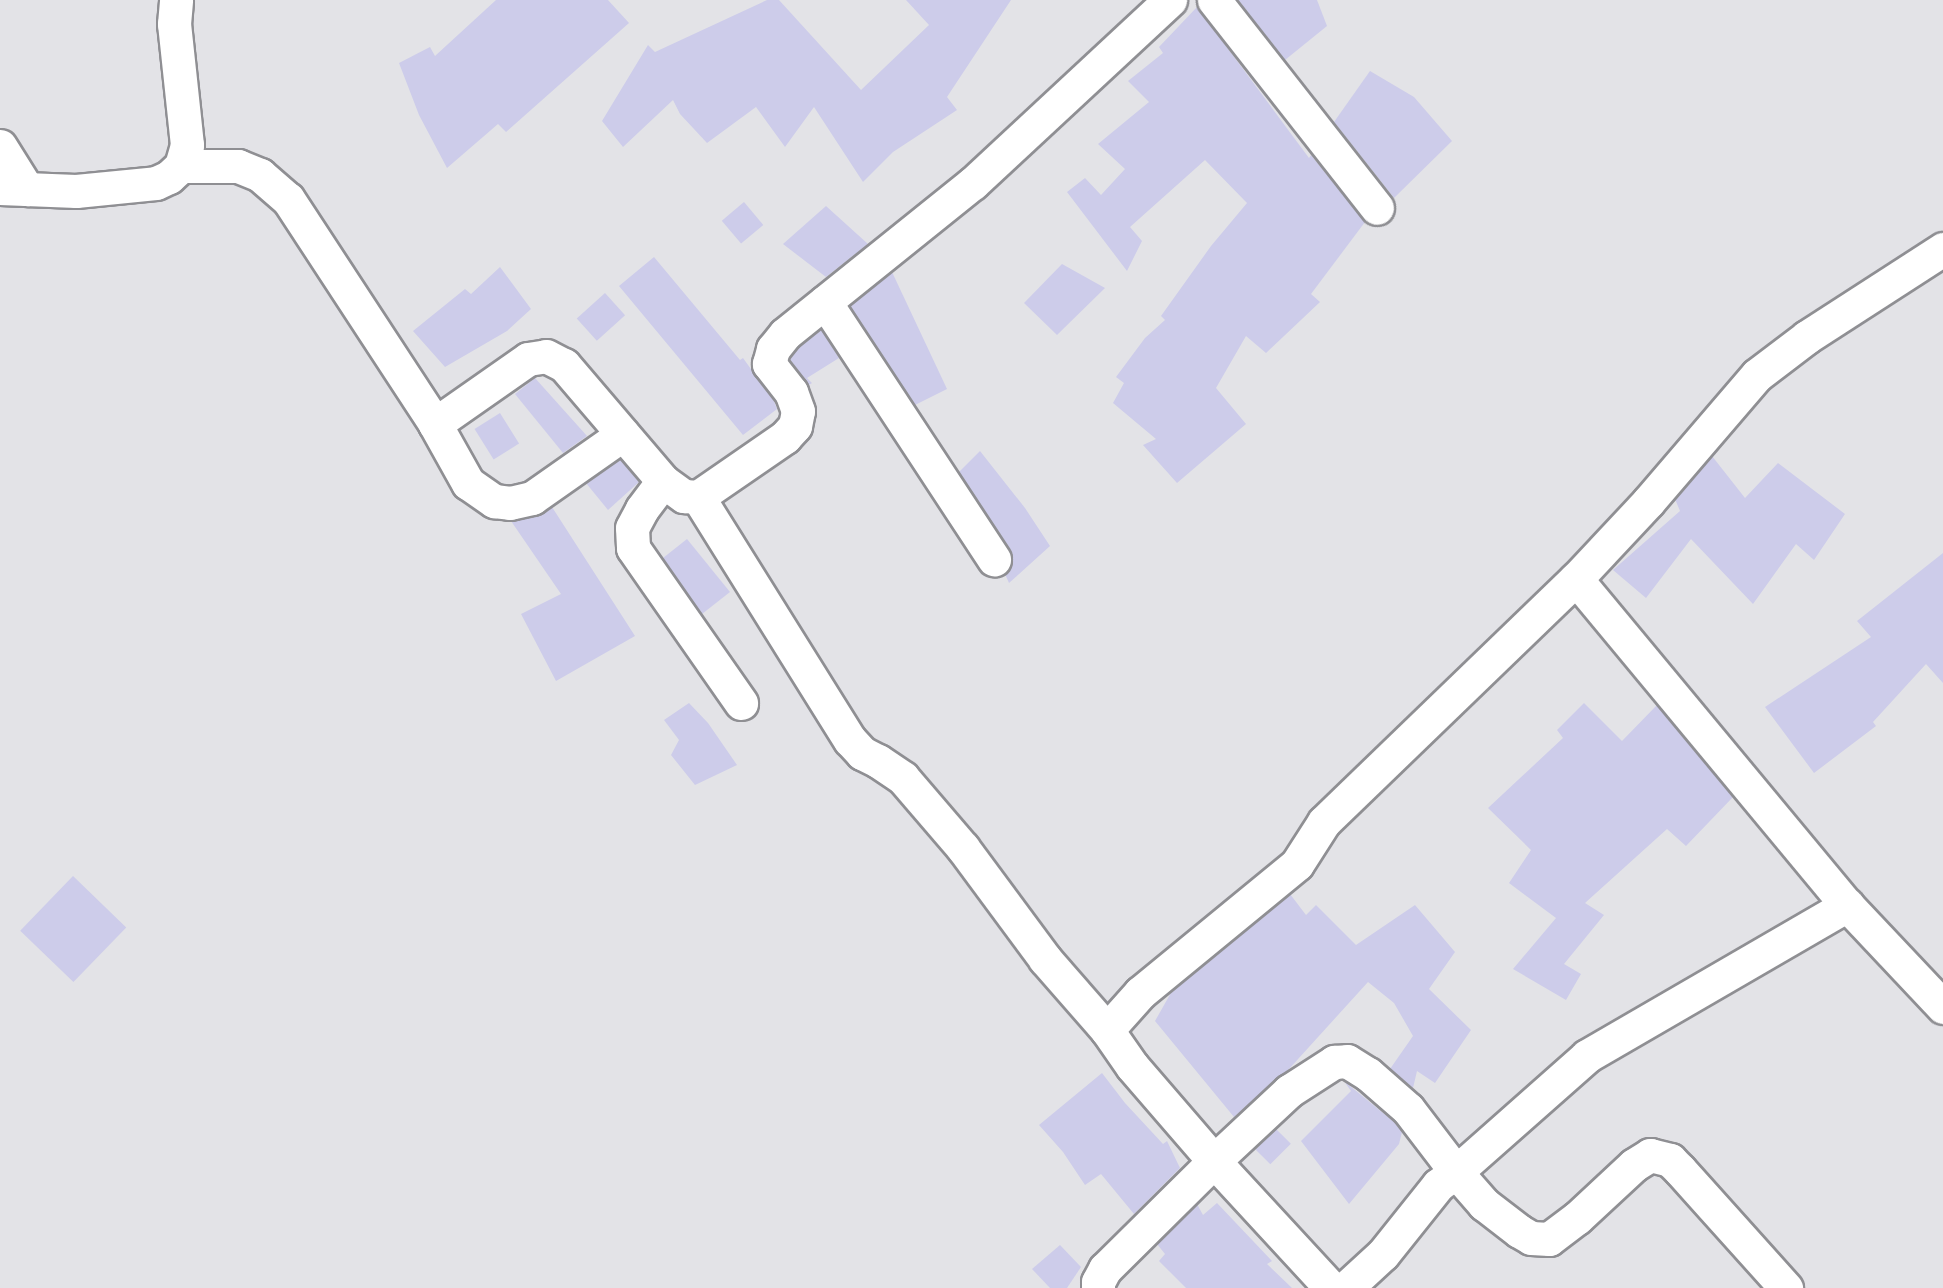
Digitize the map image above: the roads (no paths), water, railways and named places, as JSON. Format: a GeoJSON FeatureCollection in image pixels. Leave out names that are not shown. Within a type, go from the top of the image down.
{"type":"FeatureCollection","features":[{"type":"Feature","properties":{"kind":"street"},"geometry":{"type":"LineString","coordinates":[[0,146],[14,189],[76,192],[156,183],[169,177],[181,166],[187,145],[174,24],[176,0]]}},
{"type":"Feature","properties":{"kind":"street"},"geometry":{"type":"LineString","coordinates":[[435,424],[528,359],[546,356],[564,364],[663,481],[684,496],[698,497],[785,437],[795,426],[798,411],[791,392],[769,364],[773,349],[785,334],[973,183],[1170,0]]}},
{"type":"Feature","properties":{"kind":"street"},"geometry":{"type":"LineString","coordinates":[[1214,0],[1377,208]]}},
{"type":"Feature","properties":{"kind":"street"},"geometry":{"type":"LineString","coordinates":[[181,166],[237,166],[260,175],[288,199],[435,424],[468,483],[494,501],[510,503],[532,498],[623,434]]}},
{"type":"Feature","properties":{"kind":"street"},"geometry":{"type":"LineString","coordinates":[[1107,1030],[1140,993],[1296,864],[1324,822],[1353,791],[1576,579],[1648,502],[1757,375],[1807,337],[1943,249]]}},
{"type":"Feature","properties":{"kind":"street"},"geometry":{"type":"LineString","coordinates":[[825,302],[994,559]]}},
{"type":"Feature","properties":{"kind":"street"},"geometry":{"type":"LineString","coordinates":[[663,481],[642,509],[633,528],[633,548],[741,704]]}},
{"type":"Feature","properties":{"kind":"street"},"geometry":{"type":"LineString","coordinates":[[698,497],[850,740],[862,753],[903,778],[963,848],[1045,959],[1107,1030],[1132,1066],[1214,1161],[1331,1288]]}},
{"type":"Feature","properties":{"kind":"street"},"geometry":{"type":"LineString","coordinates":[[1576,579],[1847,905],[1943,1007]]}},
{"type":"Feature","properties":{"kind":"street"},"geometry":{"type":"LineString","coordinates":[[1346,1288],[1383,1254],[1421,1210],[1438,1185],[1456,1172],[1587,1056],[1847,905]]}},
{"type":"Feature","properties":{"kind":"street"},"geometry":{"type":"LineString","coordinates":[[1098,1288],[1098,1282],[1105,1269],[1214,1161],[1290,1090],[1334,1062],[1347,1060],[1368,1074],[1408,1109],[1456,1172],[1484,1204],[1531,1238],[1549,1239],[1577,1218],[1634,1165],[1650,1155],[1660,1156],[1670,1160],[1680,1170],[1786,1288]]}}]}
